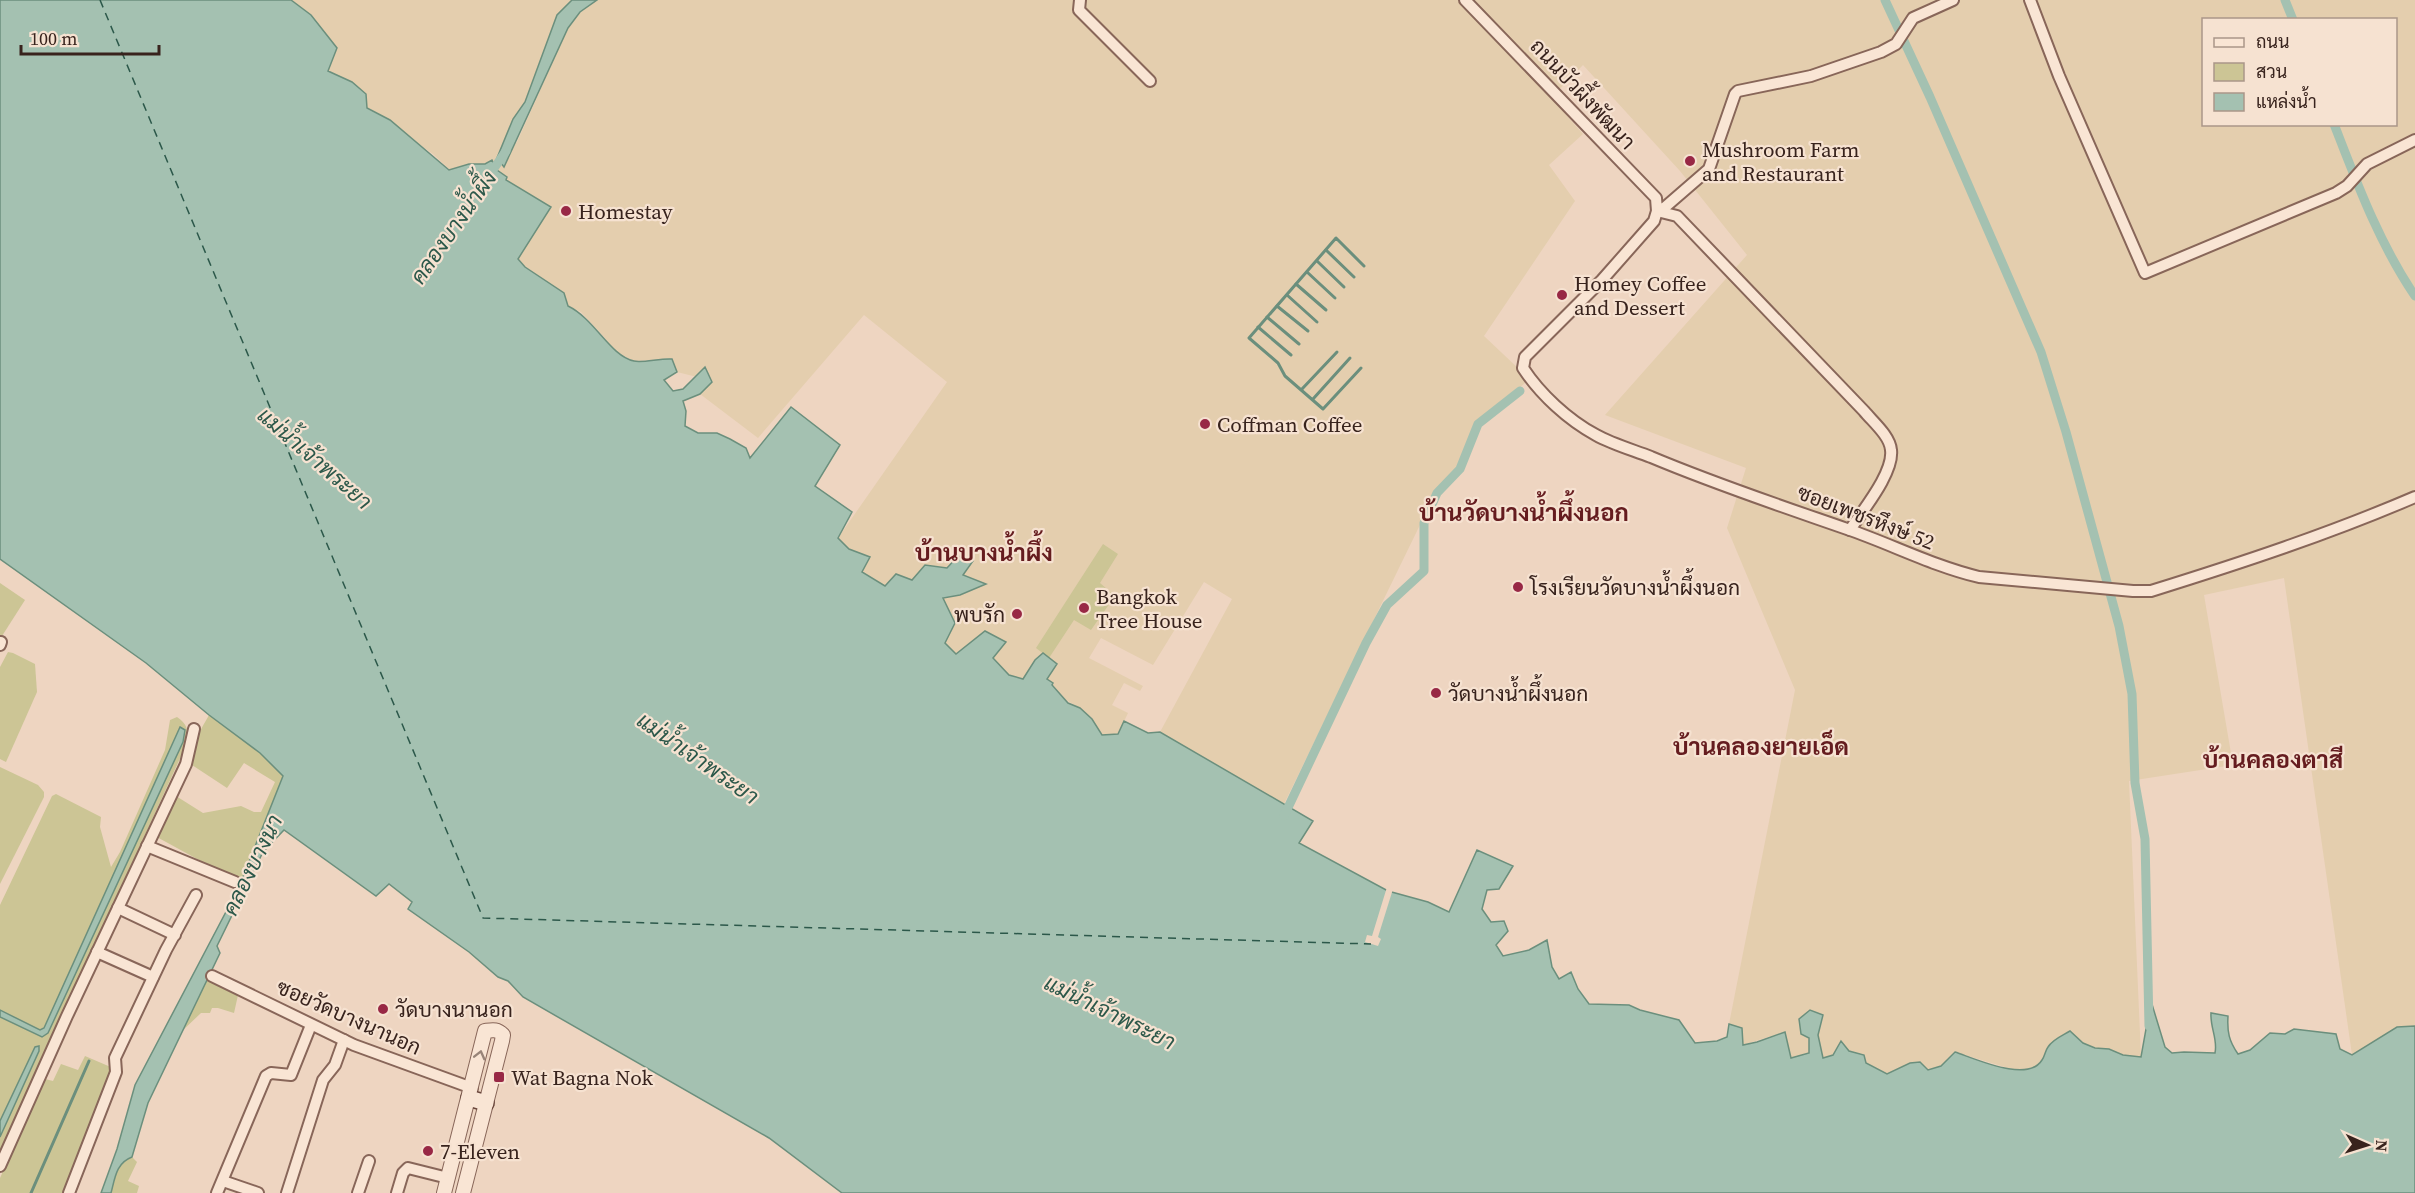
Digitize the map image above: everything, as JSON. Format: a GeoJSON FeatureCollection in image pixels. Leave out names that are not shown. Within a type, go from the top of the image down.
{"type":"FeatureCollection","features":[{"type":"Feature","properties":{"kind":"main road"},"geometry":{"type":"LineString","coordinates":[[470,1093],[486,1103]]}},
{"type":"Feature","properties":{"kind":"street"},"geometry":{"type":"LineString","coordinates":[[1080,0],[1079,10],[1150,81]]}},
{"type":"Feature","properties":{"kind":"street","name":"ถนนบัวผึ้งพัฒนา"},"geometry":{"type":"LineString","coordinates":[[1465,0],[1656,198],[1656,214]]}},
{"type":"Feature","properties":{"kind":"street"},"geometry":{"type":"LineString","coordinates":[[1656,214],[1708,170],[1738,91],[1811,76],[1881,52],[1896,44],[1904,28],[1913,18],[1953,0]]}},
{"type":"Feature","properties":{"kind":"street"},"geometry":{"type":"LineString","coordinates":[[2030,0],[2060,76],[2145,273],[2319,201],[2347,186],[2359,171],[2374,160],[2415,140]]}},
{"type":"Feature","properties":{"kind":"street"},"geometry":{"type":"LineString","coordinates":[[1656,214],[1677,216],[1864,411],[1887,440],[1892,449],[1891,461],[1884,478],[1850,530]]}},
{"type":"Feature","properties":{"kind":"street","name":"ซอยเพชรหึงษ์ 52"},"geometry":{"type":"LineString","coordinates":[[1656,214],[1602,280],[1525,357],[1523,368],[1534,384],[1572,419],[1597,436],[1725,487],[1850,530],[1961,573],[1979,577],[2130,591],[2151,591],[2267,555],[2355,522],[2415,496]]}},
{"type":"Feature","properties":{"kind":"street"},"geometry":{"type":"LineString","coordinates":[[0,1166],[97,952],[186,764],[194,729]]}},
{"type":"Feature","properties":{"kind":"street"},"geometry":{"type":"LineString","coordinates":[[147,846],[235,882]]}},
{"type":"Feature","properties":{"kind":"street"},"geometry":{"type":"LineString","coordinates":[[69,1193],[116,1071],[115,1058],[153,977],[196,895]]}},
{"type":"Feature","properties":{"kind":"street"},"geometry":{"type":"LineString","coordinates":[[118,908],[175,935]]}},
{"type":"Feature","properties":{"kind":"street"},"geometry":{"type":"LineString","coordinates":[[97,952],[153,977]]}},
{"type":"Feature","properties":{"kind":"street","name":"ซอยวัดบางนานอก"},"geometry":{"type":"LineString","coordinates":[[212,976],[344,1040],[470,1093]]}},
{"type":"Feature","properties":{"kind":"street"},"geometry":{"type":"LineString","coordinates":[[217,1193],[266,1076],[271,1073],[291,1075],[311,1025]]}},
{"type":"Feature","properties":{"kind":"street"},"geometry":{"type":"LineString","coordinates":[[444,1193],[485,1031],[498,1031],[502,1035],[502,1041],[463,1193]]}},
{"type":"Feature","properties":{"kind":"street"},"geometry":{"type":"LineString","coordinates":[[287,1193],[323,1080],[336,1065],[344,1040]]}},
{"type":"Feature","properties":{"kind":"street"},"geometry":{"type":"LineString","coordinates":[[358,1193],[369,1161]]}},
{"type":"Feature","properties":{"kind":"street"},"geometry":{"type":"LineString","coordinates":[[398,1193],[403,1173],[408,1168],[447,1178]]}},
{"type":"Feature","properties":{"kind":"street"},"geometry":{"type":"LineString","coordinates":[[223,1181],[258,1193]]}},
{"type":"Feature","properties":{"kind":"shaded area"},"geometry":{"type":"Polygon","coordinates":[[[293,0],[572,0],[557,15],[525,102],[513,119],[497,158],[517,142],[568,28],[580,12],[597,0],[2415,0],[2415,1026],[2397,1027],[2352,1055],[2284,578],[2204,595],[2233,765],[2129,781],[2141,1057],[2095,1048],[2083,1043],[2070,1031],[2056,1039],[2047,1048],[2042,1061],[2032,1070],[2018,1071],[1955,1052],[1941,1066],[1927,1070],[1910,1063],[1887,1074],[1866,1063],[1863,1055],[1849,1051],[1842,1042],[1833,1055],[1823,1058],[1818,1035],[1822,1015],[1809,1038],[1809,1054],[1791,1058],[1785,1032],[1742,1045],[1742,1029],[1729,1024],[1795,690],[1727,528],[1746,468],[1605,415],[1747,255],[1680,171],[1583,65],[1551,98],[1583,134],[1549,165],[1575,201],[1484,336],[1520,370],[1525,383],[1476,424],[1458,467],[1436,492],[1284,804],[1160,732],[1232,599],[1204,582],[1153,665],[1101,638],[1089,658],[1143,686],[1140,691],[1124,683],[1112,705],[1128,713],[1118,734],[1102,736],[1092,718],[1066,700],[1047,679],[1057,664],[1043,654],[1035,660],[1024,679],[1009,675],[993,658],[985,631],[956,654],[944,643],[956,623],[943,598],[960,595],[985,584],[963,575],[972,561],[948,568],[926,565],[912,580],[885,586],[862,572],[870,557],[849,549],[838,538],[947,382],[864,315],[758,438],[700,394],[712,382],[705,368],[697,377],[677,372],[672,359],[634,361],[613,350],[581,312],[568,306],[552,285],[525,267],[518,259],[550,206],[506,180],[506,177],[485,164],[469,164],[450,170],[433,154],[367,108],[352,82],[328,71],[336,47],[292,3],[293,0]]]}},
{"type":"Feature","properties":{"kind":"green space","name":"Bangkok Tree House"},"geometry":{"type":"Polygon","coordinates":[[[1103,544],[1118,554],[1100,583],[1115,596],[1091,630],[1074,620],[1049,658],[1036,648],[1103,544]]]}},
{"type":"Feature","properties":{"kind":"green space"},"geometry":{"type":"Polygon","coordinates":[[[0,583],[25,600],[2,636],[0,635],[0,583]]]}},
{"type":"Feature","properties":{"kind":"green space"},"geometry":{"type":"Polygon","coordinates":[[[8,652],[35,664],[37,692],[6,762],[0,759],[0,667],[8,652]]]}},
{"type":"Feature","properties":{"kind":"green space"},"geometry":{"type":"Polygon","coordinates":[[[209,715],[260,753],[283,776],[241,883],[155,836],[176,796],[203,813],[241,806],[254,812],[261,812],[275,782],[244,763],[227,788],[192,765],[193,746],[209,715]]]}},
{"type":"Feature","properties":{"kind":"green space"},"geometry":{"type":"Polygon","coordinates":[[[177,717],[186,727],[188,741],[0,1152],[0,1137],[39,1051],[35,1047],[0,1121],[0,905],[52,796],[56,794],[101,817],[100,827],[111,867],[120,852],[165,750],[170,720],[177,717]]]}},
{"type":"Feature","properties":{"kind":"green space"},"geometry":{"type":"Polygon","coordinates":[[[0,767],[38,785],[44,792],[44,797],[0,884],[0,767]]]}},
{"type":"Feature","properties":{"kind":"green space"},"geometry":{"type":"Polygon","coordinates":[[[206,978],[238,995],[234,1013],[212,1008],[210,1013],[201,1013],[181,1032],[206,978]]]}},
{"type":"Feature","properties":{"kind":"green space"},"geometry":{"type":"Polygon","coordinates":[[[85,1056],[113,1068],[65,1193],[0,1193],[0,1178],[45,1079],[53,1081],[61,1064],[78,1070],[85,1056]]]}},
{"type":"Feature","properties":{"kind":"green space"},"geometry":{"type":"Polygon","coordinates":[[[132,1157],[137,1162],[128,1181],[139,1186],[137,1193],[111,1193],[119,1167],[132,1157]]]}},
{"type":"Feature","properties":{"kind":"water"},"geometry":{"type":"Polygon","coordinates":[[[0,0],[291,0],[311,15],[337,48],[328,71],[352,82],[366,94],[367,108],[390,120],[449,170],[469,164],[485,164],[492,160],[497,170],[507,177],[506,180],[551,207],[518,259],[525,267],[564,293],[568,306],[586,319],[617,352],[634,361],[672,359],[677,372],[664,380],[673,391],[683,389],[705,367],[712,382],[700,394],[683,401],[686,411],[685,426],[698,433],[717,433],[730,439],[746,448],[750,458],[791,407],[840,445],[815,486],[852,512],[838,538],[849,549],[870,557],[862,572],[885,586],[896,574],[912,580],[925,565],[947,568],[958,556],[973,561],[963,575],[986,584],[960,595],[943,598],[955,623],[945,643],[956,654],[985,631],[1006,642],[993,658],[1009,675],[1023,679],[1035,660],[1043,653],[1057,664],[1047,679],[1053,683],[1052,685],[1068,703],[1080,708],[1092,719],[1102,735],[1118,734],[1124,721],[1148,733],[1160,732],[1313,821],[1299,843],[1388,891],[1428,902],[1449,912],[1477,850],[1513,866],[1499,889],[1487,890],[1482,909],[1491,922],[1504,921],[1508,931],[1496,945],[1503,956],[1529,950],[1547,940],[1552,967],[1559,979],[1571,972],[1578,989],[1589,1004],[1629,1005],[1679,1020],[1695,1043],[1717,1041],[1727,1037],[1729,1024],[1742,1028],[1743,1045],[1785,1032],[1791,1058],[1809,1053],[1809,1038],[1801,1034],[1799,1019],[1810,1010],[1823,1015],[1818,1035],[1823,1058],[1833,1055],[1841,1041],[1849,1051],[1864,1055],[1866,1063],[1887,1074],[1910,1063],[1920,1062],[1928,1070],[1941,1066],[1955,1052],[2001,1067],[2025,1069],[2035,1067],[2042,1060],[2050,1044],[2070,1031],[2083,1043],[2095,1048],[2141,1057],[2151,1001],[2165,1047],[2172,1053],[2215,1053],[2216,1043],[2211,1013],[2228,1016],[2229,1036],[2238,1054],[2250,1050],[2270,1033],[2285,1034],[2294,1029],[2336,1034],[2340,1049],[2352,1055],[2397,1027],[2415,1026],[2415,1193],[842,1193],[769,1138],[523,997],[508,981],[498,977],[469,952],[408,909],[412,902],[389,884],[376,896],[284,830],[263,852],[217,946],[220,953],[148,1103],[132,1157],[119,1167],[111,1193],[101,1193],[117,1149],[135,1085],[239,887],[283,776],[260,753],[146,663],[0,559],[0,0]]]}},
{"type":"Feature","properties":{"kind":"water"},"geometry":{"type":"Polygon","coordinates":[[[572,0],[597,0],[580,12],[568,28],[504,167],[497,158],[513,119],[525,102],[557,15],[572,0]]]}},
{"type":"Feature","properties":{"kind":"water"},"geometry":{"type":"Polygon","coordinates":[[[180,727],[185,730],[183,742],[48,1033],[42,1037],[0,1017],[0,1010],[40,1030],[44,1028],[180,727]]]}},
{"type":"Feature","properties":{"kind":"water"},"geometry":{"type":"Polygon","coordinates":[[[39,1046],[39,1051],[0,1137],[0,1121],[35,1047],[39,1046]]]}},
{"type":"Feature","properties":{"kind":"pier"},"geometry":{"type":"Polygon","coordinates":[[[1387,887],[1393,889],[1378,937],[1381,939],[1378,946],[1365,942],[1367,935],[1372,936],[1387,887]]]}},
{"type":"Feature","properties":{"kind":"waterway"},"geometry":{"type":"LineString","coordinates":[[1885,0],[1930,97],[2041,352],[2066,432],[2119,626],[2132,694],[2135,783],[2145,839],[2149,1026]]}},
{"type":"Feature","properties":{"kind":"waterway"},"geometry":{"type":"LineString","coordinates":[[2285,0],[2292,18]]}},
{"type":"Feature","properties":{"kind":"waterway"},"geometry":{"type":"LineString","coordinates":[[2335,126],[2380,234],[2415,296]]}},
{"type":"Feature","properties":{"kind":"waterway","name":"คลองบางน้ำผึ้ง"},"geometry":{"type":"LineString","coordinates":[[488,177],[506,151]]}},
{"type":"Feature","properties":{"kind":"waterway"},"geometry":{"type":"LineString","coordinates":[[1361,368],[1323,409],[1285,376],[1278,363],[1249,338],[1336,238],[1364,266]]}},
{"type":"Feature","properties":{"kind":"waterway"},"geometry":{"type":"LineString","coordinates":[[1326,250],[1354,277]]}},
{"type":"Feature","properties":{"kind":"waterway"},"geometry":{"type":"LineString","coordinates":[[1317,261],[1344,287]]}},
{"type":"Feature","properties":{"kind":"waterway"},"geometry":{"type":"LineString","coordinates":[[1307,272],[1335,298]]}},
{"type":"Feature","properties":{"kind":"waterway"},"geometry":{"type":"LineString","coordinates":[[1296,284],[1326,310]]}},
{"type":"Feature","properties":{"kind":"waterway"},"geometry":{"type":"LineString","coordinates":[[1287,295],[1317,322]]}},
{"type":"Feature","properties":{"kind":"waterway"},"geometry":{"type":"LineString","coordinates":[[1277,306],[1308,331]]}},
{"type":"Feature","properties":{"kind":"waterway"},"geometry":{"type":"LineString","coordinates":[[1267,317],[1299,344]]}},
{"type":"Feature","properties":{"kind":"waterway"},"geometry":{"type":"LineString","coordinates":[[1258,327],[1291,355]]}},
{"type":"Feature","properties":{"kind":"waterway"},"geometry":{"type":"LineString","coordinates":[[1302,389],[1337,352]]}},
{"type":"Feature","properties":{"kind":"waterway"},"geometry":{"type":"LineString","coordinates":[[1313,399],[1350,358]]}},
{"type":"Feature","properties":{"kind":"waterway"},"geometry":{"type":"LineString","coordinates":[[1284,816],[1366,643],[1387,605],[1424,571],[1424,523],[1437,493],[1460,469],[1478,424],[1520,391]]}},
{"type":"Feature","properties":{"kind":"waterway"},"geometry":{"type":"LineString","coordinates":[[31,1193],[89,1061]]}},
{"type":"Feature","properties":{"kind":"ferry route"},"geometry":{"type":"LineString","coordinates":[[100,0],[483,918],[1371,944]]}},
{"type":"Feature","properties":{"kind":"place","name":"Mushroom Farm and Restaurant"},"geometry":{"type":"Point","coordinates":[1690,161]}},
{"type":"Feature","properties":{"kind":"place","name":"Homestay"},"geometry":{"type":"Point","coordinates":[566,211]}},
{"type":"Feature","properties":{"kind":"place","name":"Homey Coffee and Dessert"},"geometry":{"type":"Point","coordinates":[1562,295]}},
{"type":"Feature","properties":{"kind":"place","name":"Coffman Coffee"},"geometry":{"type":"Point","coordinates":[1205,424]}},
{"type":"Feature","properties":{"kind":"place","name":"โรงเรียนวัดบางน้ำผึ้งนอก"},"geometry":{"type":"Point","coordinates":[1518,587]}},
{"type":"Feature","properties":{"kind":"place","name":"Bangkok Tree House"},"geometry":{"type":"Point","coordinates":[1084,608]}},
{"type":"Feature","properties":{"kind":"place","name":"พบรัก"},"geometry":{"type":"Point","coordinates":[1017,614]}},
{"type":"Feature","properties":{"kind":"place","name":"วัดบางน้ำผึ้งนอก"},"geometry":{"type":"Point","coordinates":[1436,693]}},
{"type":"Feature","properties":{"kind":"place","name":"วัดบางนานอก"},"geometry":{"type":"Point","coordinates":[383,1009]}},
{"type":"Feature","properties":{"kind":"place","name":"Wat Bagna Nok"},"geometry":{"type":"Point","coordinates":[499,1077]}},
{"type":"Feature","properties":{"kind":"place","name":"7-Eleven"},"geometry":{"type":"Point","coordinates":[428,1151]}},
{"type":"Feature","properties":{"kind":"district","name":"บ้านวัดบางน้ำผึ้งนอก"},"geometry":{"type":"Point","coordinates":[1524,512]}},
{"type":"Feature","properties":{"kind":"district","name":"บ้านบางน้ำผึ้ง"},"geometry":{"type":"Point","coordinates":[984,552]}},
{"type":"Feature","properties":{"kind":"district","name":"บ้านคลองยายเอ็ด"},"geometry":{"type":"Point","coordinates":[1761,746]}},
{"type":"Feature","properties":{"kind":"district","name":"บ้านคลองตาสี"},"geometry":{"type":"Point","coordinates":[2273,759]}},
{"type":"Feature","properties":{"kind":"water label","name":"แม่น้ำเจ้าพระยา"},"geometry":{"type":"Point","coordinates":[315,458]}},
{"type":"Feature","properties":{"kind":"water label","name":"แม่น้ำเจ้าพระยา"},"geometry":{"type":"Point","coordinates":[698,758]}},
{"type":"Feature","properties":{"kind":"water label","name":"คลองบางนา"},"geometry":{"type":"Point","coordinates":[252,865]}},
{"type":"Feature","properties":{"kind":"water label","name":"แม่น้ำเจ้าพระยา"},"geometry":{"type":"Point","coordinates":[1110,1012]}}]}
